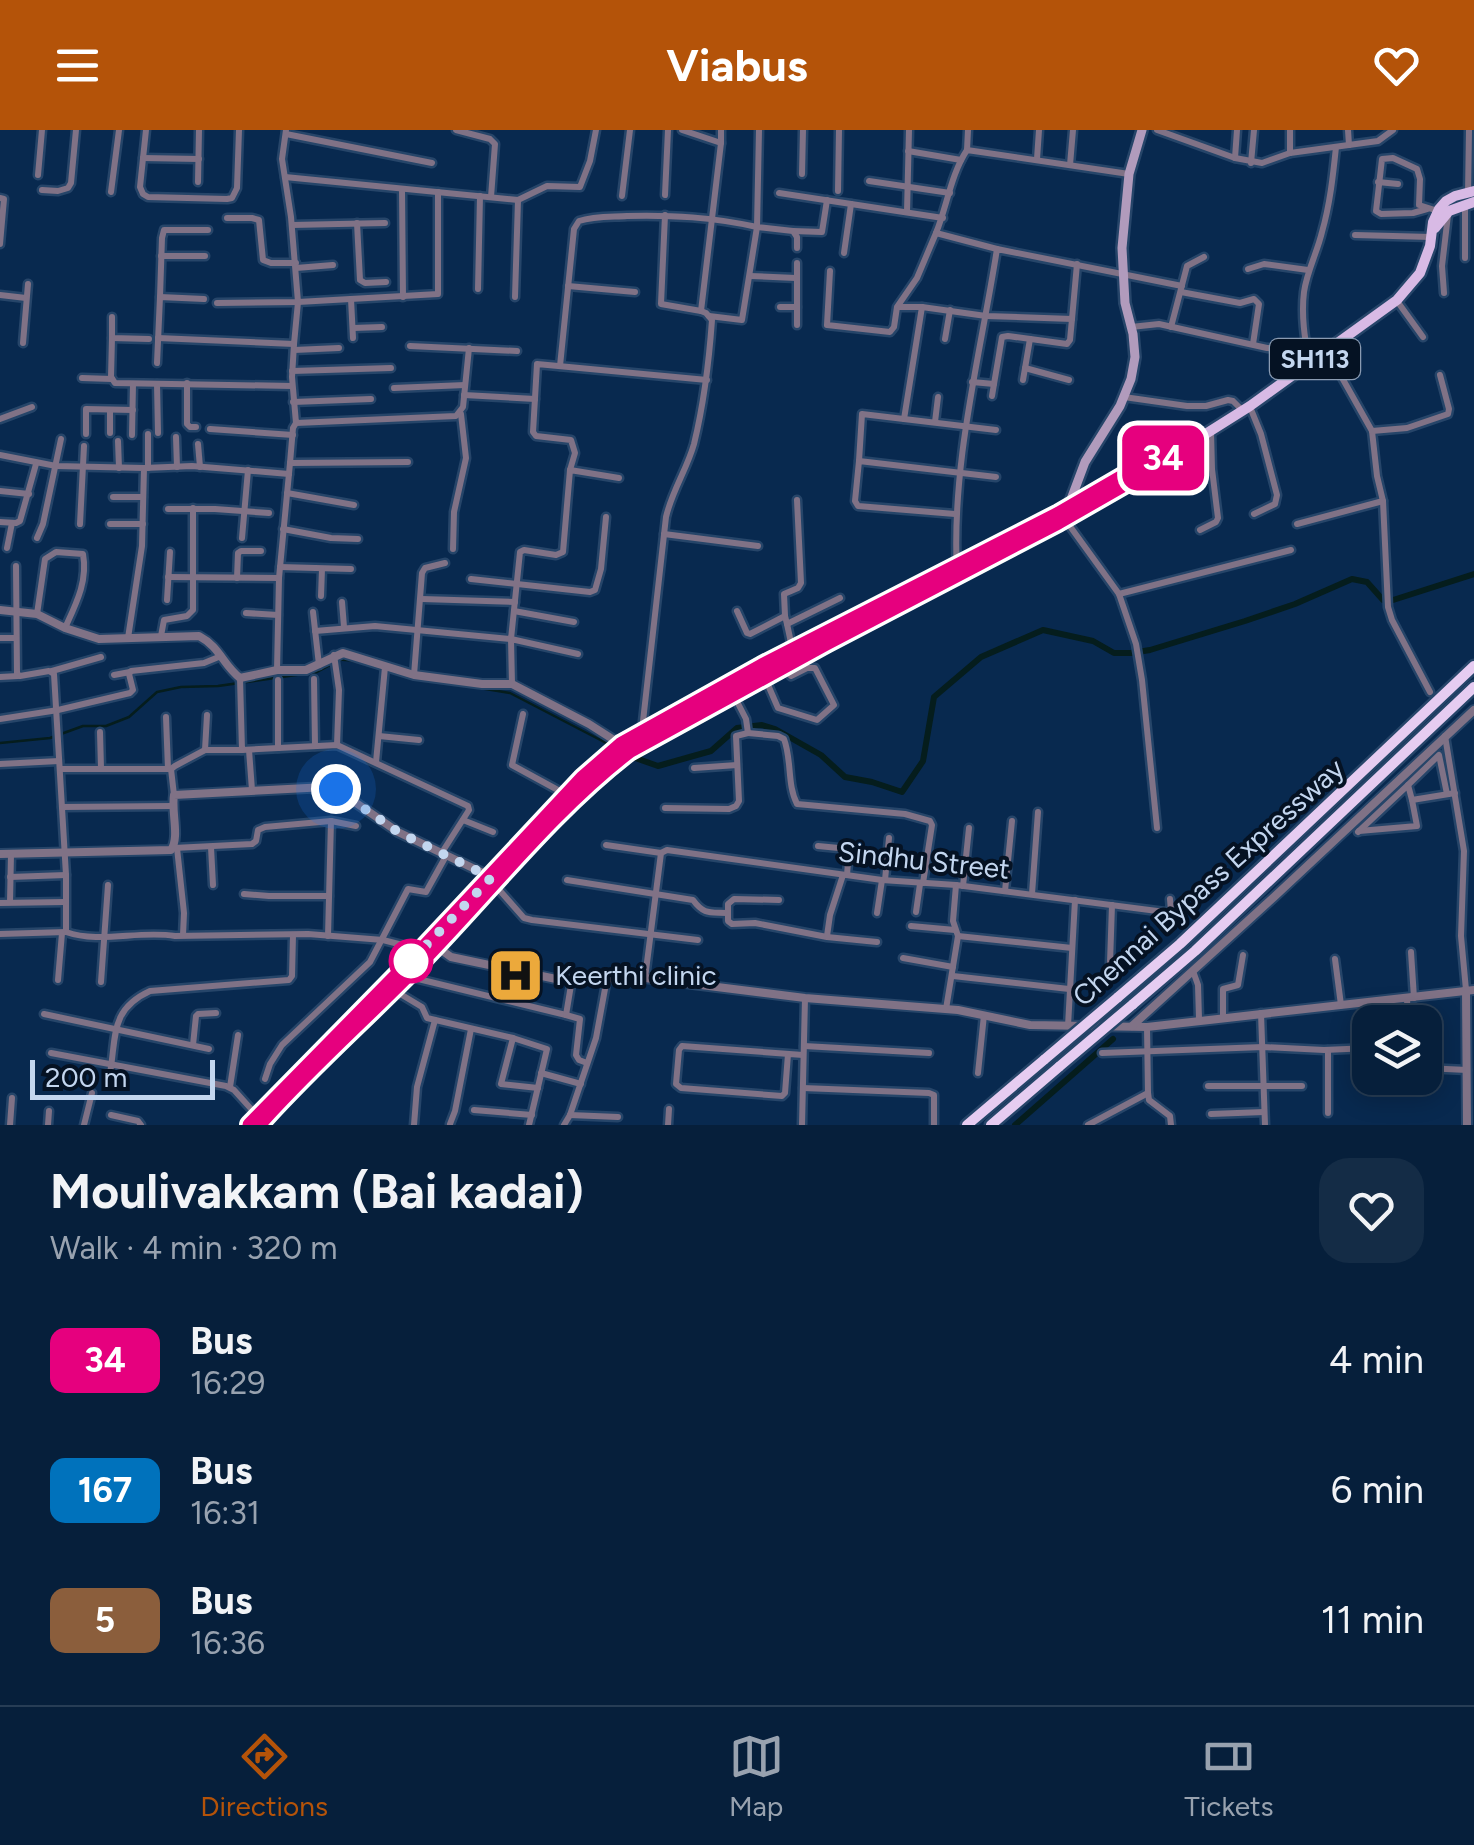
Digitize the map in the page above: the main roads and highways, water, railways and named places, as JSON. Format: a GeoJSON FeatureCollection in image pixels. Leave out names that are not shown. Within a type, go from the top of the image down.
{"type":"FeatureCollection","features":[{"type":"Feature","properties":{"kind":"highway","name":"Chennai Bypass Expressway"},"geometry":{"type":"LineString","coordinates":[[967,1125],[1180,944],[1474,666]]}},
{"type":"Feature","properties":{"kind":"highway","name":"Chennai Bypass Expressway"},"geometry":{"type":"LineString","coordinates":[[991,1125],[1195,951],[1474,686]]}},
{"type":"Feature","properties":{"kind":"main road"},"geometry":{"type":"LineString","coordinates":[[1066,513],[1086,462],[1131,379],[1135,357],[1125,303],[1122,248],[1130,174],[1142,130]]}},
{"type":"Feature","properties":{"kind":"main road","name":"SH113"},"geometry":{"type":"LineString","coordinates":[[492,881],[567,795],[609,754],[678,722],[794,656],[1066,513],[1246,408],[1396,300],[1420,273],[1439,221],[1428,209],[1470,198]]}},
{"type":"Feature","properties":{"kind":"main road","name":"SH113"},"geometry":{"type":"LineString","coordinates":[[390,987],[642,732],[784,667],[794,656]]}},
{"type":"Feature","properties":{"kind":"main road","name":"SH113"},"geometry":{"type":"LineString","coordinates":[[257,1122],[429,948]]}},
{"type":"Feature","properties":{"kind":"waterway"},"geometry":{"type":"LineString","coordinates":[[627,755],[658,766],[711,751],[737,728],[762,725],[821,755],[845,777],[902,792],[923,761],[934,697],[981,657],[1043,630],[1093,641],[1114,653],[1131,653],[1245,621],[1352,579],[1367,582],[1383,600],[1390,601],[1474,574]]}},
{"type":"Feature","properties":{"kind":"waterway"},"geometry":{"type":"LineString","coordinates":[[338,660],[403,675]]}},
{"type":"Feature","properties":{"kind":"waterway"},"geometry":{"type":"LineString","coordinates":[[0,743],[50,738],[83,726],[106,726],[129,717],[157,692],[317,672],[332,664]]}},
{"type":"Feature","properties":{"kind":"waterway"},"geometry":{"type":"LineString","coordinates":[[455,684],[510,693],[610,745]]}},
{"type":"Feature","properties":{"kind":"waterway"},"geometry":{"type":"LineString","coordinates":[[1015,1125],[1113,1039]]}},
{"type":"Feature","properties":{"kind":"place","name":"Keerthi clinic"},"geometry":{"type":"Point","coordinates":[516,975]}}]}
